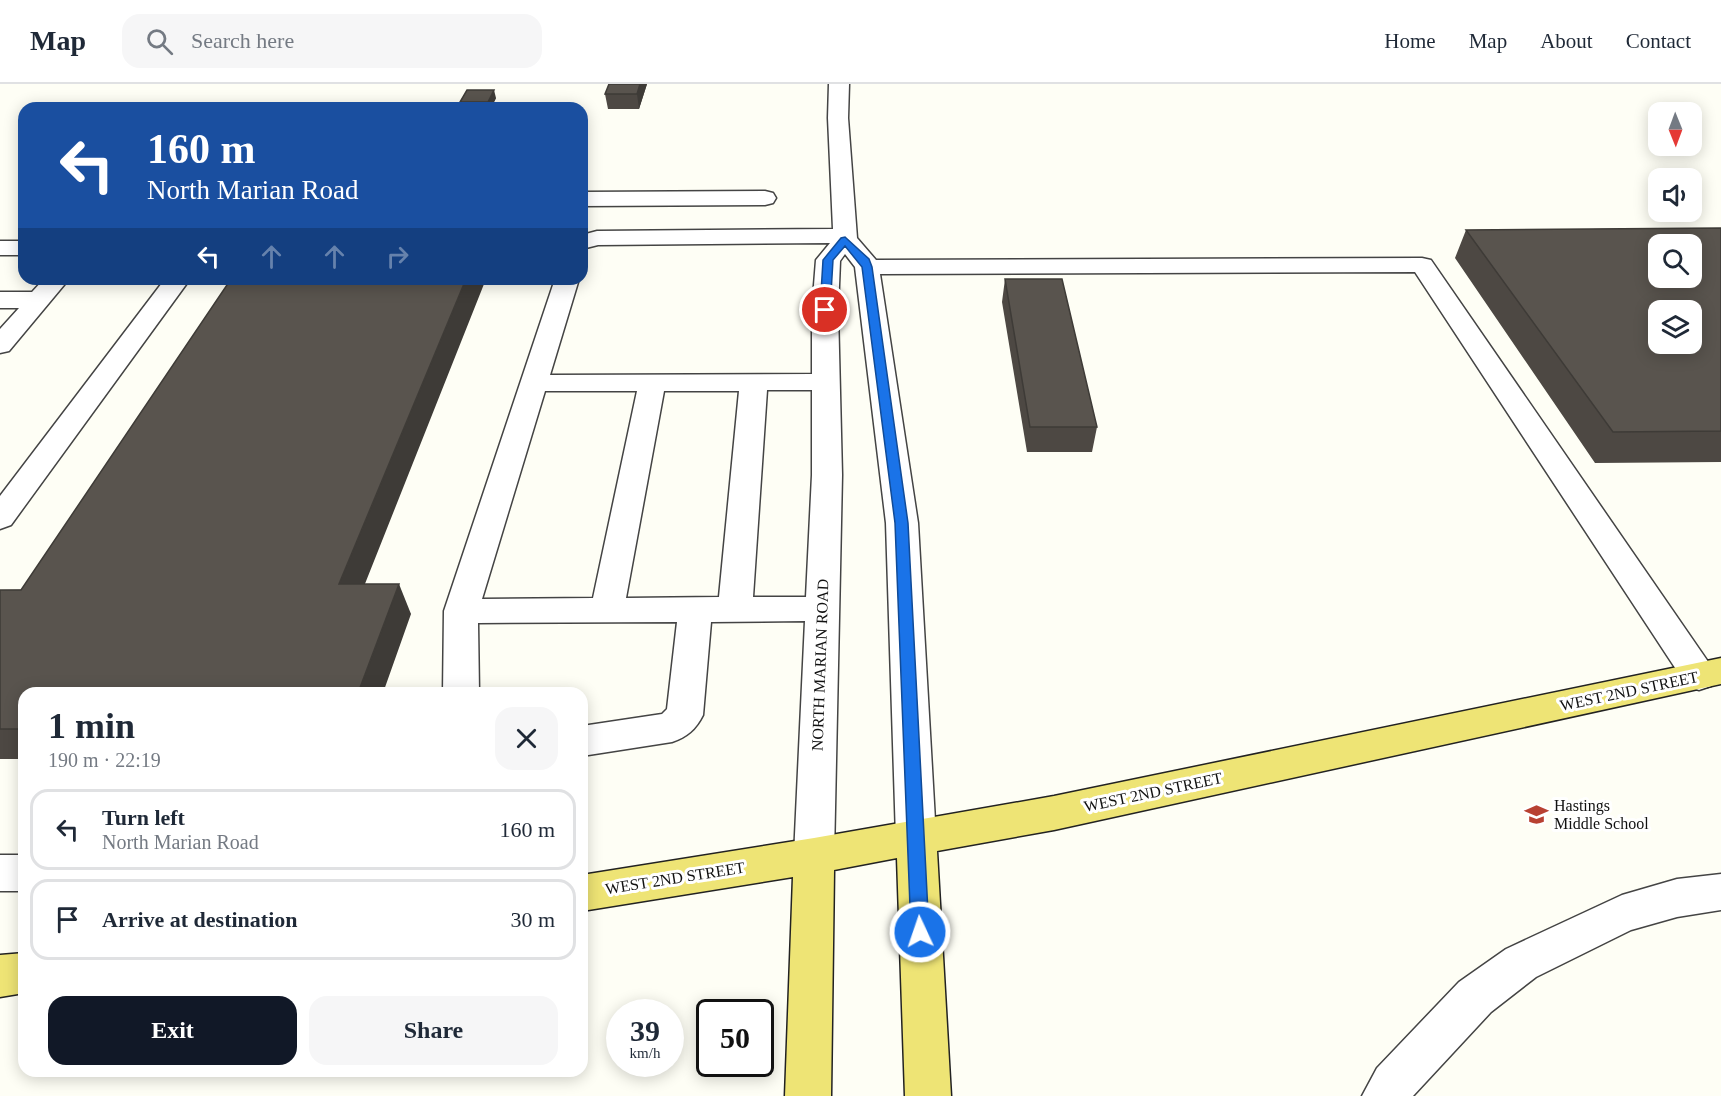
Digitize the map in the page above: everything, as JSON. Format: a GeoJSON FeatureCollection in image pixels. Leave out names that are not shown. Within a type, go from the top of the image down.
{"type":"FeatureCollection","features":[{"type":"Feature","properties":{"kind":"main road","name":"WEST 2ND STREET"},"geometry":{"type":"LineString","coordinates":[[588,892],[814,856],[1054,813],[1710,674]]}},
{"type":"Feature","properties":{"kind":"main road"},"geometry":{"type":"LineString","coordinates":[[916,838],[928,1096]]}},
{"type":"Feature","properties":{"kind":"main road","name":"NORTH MARIAN ROAD"},"geometry":{"type":"LineString","coordinates":[[808,1096],[814,856]]}},
{"type":"Feature","properties":{"kind":"main road"},"geometry":{"type":"LineString","coordinates":[[0,976],[18,974]]}},
{"type":"Feature","properties":{"kind":"street"},"geometry":{"type":"LineString","coordinates":[[839,84],[838,118],[845,238],[865,261],[867,267],[902,523],[916,838]]}},
{"type":"Feature","properties":{"kind":"street"},"geometry":{"type":"LineString","coordinates":[[588,199],[765,198]]}},
{"type":"Feature","properties":{"kind":"street"},"geometry":{"type":"LineString","coordinates":[[588,240],[597,238],[845,238]]}},
{"type":"Feature","properties":{"kind":"street","name":"NORTH MARIAN ROAD"},"geometry":{"type":"LineString","coordinates":[[814,856],[826,475],[825,310],[828,260],[845,238]]}},
{"type":"Feature","properties":{"kind":"street"},"geometry":{"type":"LineString","coordinates":[[0,248],[18,248]]}},
{"type":"Feature","properties":{"kind":"street"},"geometry":{"type":"LineString","coordinates":[[867,267],[1422,265],[1710,674]]}},
{"type":"Feature","properties":{"kind":"street"},"geometry":{"type":"LineString","coordinates":[[0,345],[52,285]]}},
{"type":"Feature","properties":{"kind":"street"},"geometry":{"type":"LineString","coordinates":[[0,518],[174,285]]}},
{"type":"Feature","properties":{"kind":"street"},"geometry":{"type":"LineString","coordinates":[[461,687],[461,611],[565,285]]}},
{"type":"Feature","properties":{"kind":"street"},"geometry":{"type":"LineString","coordinates":[[0,300],[39,300]]}},
{"type":"Feature","properties":{"kind":"street"},"geometry":{"type":"LineString","coordinates":[[735,610],[754,382]]}},
{"type":"Feature","properties":{"kind":"street"},"geometry":{"type":"LineString","coordinates":[[534,383],[826,382]]}},
{"type":"Feature","properties":{"kind":"street"},"geometry":{"type":"LineString","coordinates":[[607,611],[652,383]]}},
{"type":"Feature","properties":{"kind":"street"},"geometry":{"type":"LineString","coordinates":[[588,740],[672,727],[685,715],[695,609]]}},
{"type":"Feature","properties":{"kind":"street"},"geometry":{"type":"LineString","coordinates":[[461,611],[822,609]]}},
{"type":"Feature","properties":{"kind":"street"},"geometry":{"type":"LineString","coordinates":[[0,873],[18,873]]}},
{"type":"Feature","properties":{"kind":"street"},"geometry":{"type":"LineString","coordinates":[[1385,1096],[1393,1084],[1475,997],[1521,963],[1622,914],[1677,898],[1721,892]]}},
{"type":"Feature","properties":{"kind":"building"},"geometry":{"type":"Polygon","coordinates":[[[609,84],[640,84],[637,94],[605,94],[609,84]]]}},
{"type":"Feature","properties":{"kind":"building"},"geometry":{"type":"Polygon","coordinates":[[[467,90],[494,90],[488,102],[460,102],[467,90]]]}},
{"type":"Feature","properties":{"kind":"building"},"geometry":{"type":"Polygon","coordinates":[[[1721,228],[1721,431],[1613,432],[1466,230],[1721,228]]]}},
{"type":"Feature","properties":{"kind":"building"},"geometry":{"type":"Polygon","coordinates":[[[1005,279],[1062,279],[1097,427],[1030,427],[1005,279]]]}},
{"type":"Feature","properties":{"kind":"building"},"geometry":{"type":"Polygon","coordinates":[[[227,285],[464,285],[339,584],[399,584],[360,687],[18,687],[18,729],[0,729],[0,590],[21,590],[227,285]]]}},
{"type":"Feature","properties":{"kind":"place","name":"Hastings Middle School"},"geometry":{"type":"Point","coordinates":[1536,814]}},
{"type":"Feature","properties":{"kind":"route"},"geometry":{"type":"LineString","coordinates":[[825,310],[828,260],[845,240],[865,261],[867,267],[902,523],[920,932]]}}]}
